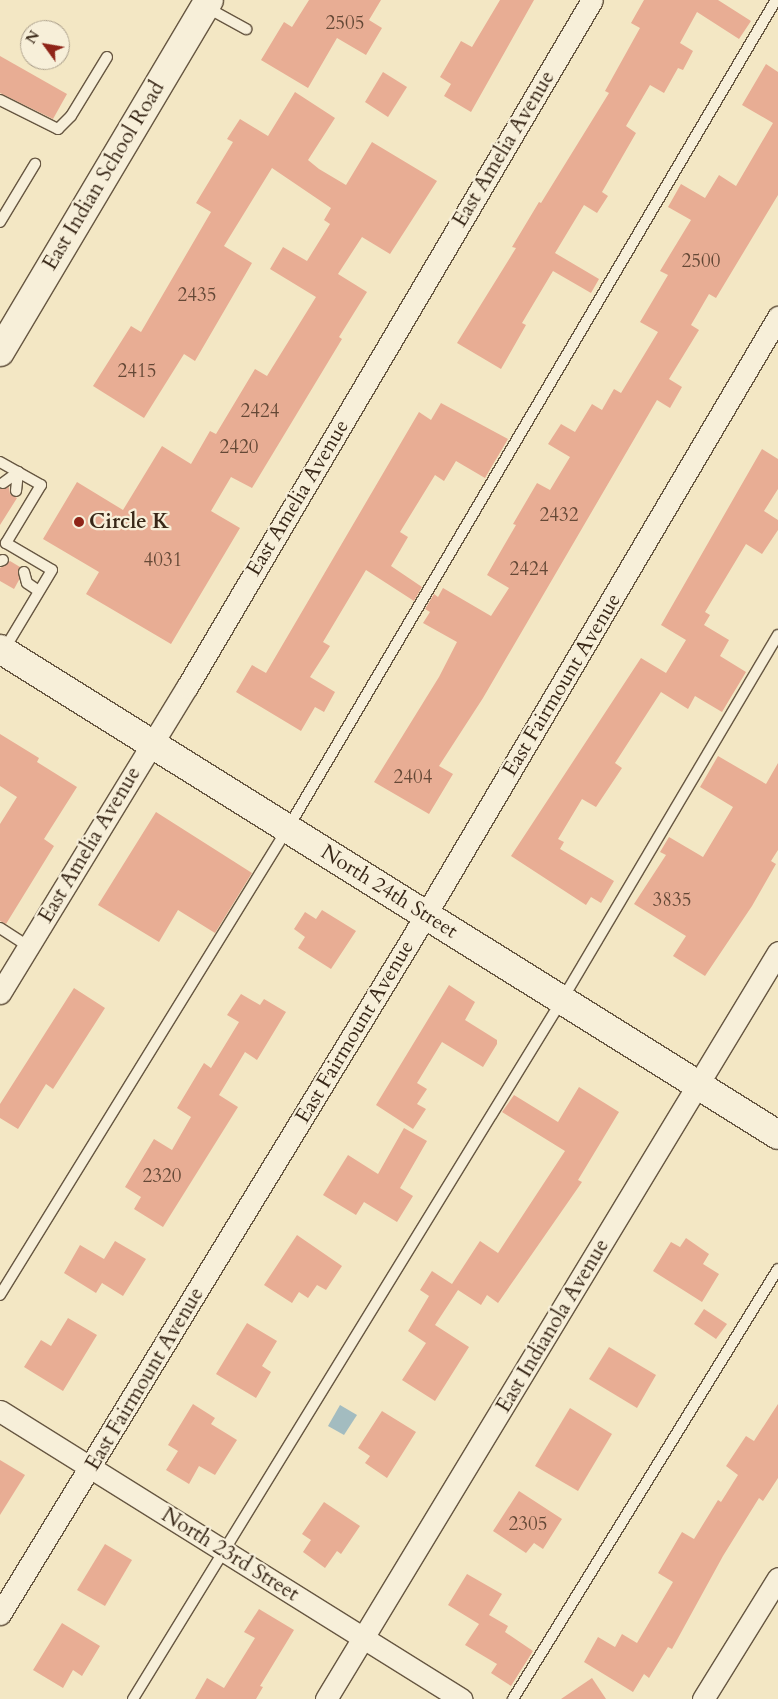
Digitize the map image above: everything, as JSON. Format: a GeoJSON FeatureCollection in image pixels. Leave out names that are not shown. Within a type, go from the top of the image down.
{"type":"FeatureCollection","features":[{"type":"Feature","properties":{"kind":"main road","name":"East Indian School Road"},"geometry":{"type":"LineString","coordinates":[[0,352],[202,2]]}},
{"type":"Feature","properties":{"kind":"main road","name":"North 24th Street"},"geometry":{"type":"LineString","coordinates":[[2,650],[778,1135]]}},
{"type":"Feature","properties":{"kind":"street","name":"East Amelia Avenue"},"geometry":{"type":"LineString","coordinates":[[0,993],[152,743],[592,0]]}},
{"type":"Feature","properties":{"kind":"street","name":"East Fairmount Avenue"},"geometry":{"type":"LineString","coordinates":[[0,1614],[426,915],[778,317]]}},
{"type":"Feature","properties":{"kind":"street","name":"East Indianola Avenue"},"geometry":{"type":"LineString","coordinates":[[326,1699],[699,1086],[778,952]]}},
{"type":"Feature","properties":{"kind":"street","name":"North 23rd Street"},"geometry":{"type":"LineString","coordinates":[[0,1412],[461,1699]]}},
{"type":"Feature","properties":{"kind":"street"},"geometry":{"type":"LineString","coordinates":[[704,1699],[778,1578]]}},
{"type":"Feature","properties":{"kind":"lane"},"geometry":{"type":"LineString","coordinates":[[0,1295],[288,828],[776,0]]}},
{"type":"Feature","properties":{"kind":"lane"},"geometry":{"type":"LineString","coordinates":[[202,2],[246,30]]}},
{"type":"Feature","properties":{"kind":"lane"},"geometry":{"type":"LineString","coordinates":[[0,100],[58,130],[71,116],[107,56]]}},
{"type":"Feature","properties":{"kind":"lane"},"geometry":{"type":"LineString","coordinates":[[0,222],[35,164]]}},
{"type":"Feature","properties":{"kind":"lane"},"geometry":{"type":"LineString","coordinates":[[0,462],[41,485],[6,543],[52,570],[2,650]]}},
{"type":"Feature","properties":{"kind":"lane"},"geometry":{"type":"LineString","coordinates":[[3,483],[18,472]]}},
{"type":"Feature","properties":{"kind":"lane"},"geometry":{"type":"LineString","coordinates":[[16,491],[18,472]]}},
{"type":"Feature","properties":{"kind":"lane"},"geometry":{"type":"LineString","coordinates":[[24,572],[22,584],[39,591]]}},
{"type":"Feature","properties":{"kind":"lane"},"geometry":{"type":"LineString","coordinates":[[133,1699],[562,1000],[778,634]]}},
{"type":"Feature","properties":{"kind":"lane"},"geometry":{"type":"LineString","coordinates":[[0,928],[29,947]]}},
{"type":"Feature","properties":{"kind":"lane"},"geometry":{"type":"LineString","coordinates":[[513,1699],[778,1269]]}},
{"type":"Feature","properties":{"kind":"water"},"geometry":{"type":"Polygon","coordinates":[[[340,1405],[357,1415],[344,1435],[328,1426],[340,1405]]]}},
{"type":"Feature","properties":{"kind":"building"},"geometry":{"type":"Polygon","coordinates":[[[309,0],[381,0],[369,20],[382,28],[366,55],[337,38],[308,88],[261,60],[284,22],[292,27],[309,0]]]}},
{"type":"Feature","properties":{"kind":"building"},"geometry":{"type":"Polygon","coordinates":[[[500,0],[534,0],[471,112],[444,96],[451,84],[440,77],[461,41],[472,47],[500,0]]]}},
{"type":"Feature","properties":{"kind":"building"},"geometry":{"type":"Polygon","coordinates":[[[644,0],[718,0],[751,21],[739,39],[697,12],[680,43],[693,51],[683,70],[678,68],[664,93],[650,85],[626,126],[636,133],[602,192],[608,196],[597,213],[584,205],[555,253],[599,279],[591,293],[553,271],[522,323],[526,325],[501,369],[457,343],[516,248],[512,247],[539,202],[541,203],[609,93],[605,91],[640,28],[631,23],[644,0]]]}},
{"type":"Feature","properties":{"kind":"building"},"geometry":{"type":"Polygon","coordinates":[[[0,56],[20,67],[20,70],[25,70],[67,94],[53,119],[0,93],[0,56]]]}},
{"type":"Feature","properties":{"kind":"building"},"geometry":{"type":"Polygon","coordinates":[[[766,64],[778,72],[778,195],[716,298],[709,294],[691,325],[699,330],[669,379],[682,387],[670,408],[657,400],[483,698],[439,766],[453,774],[429,814],[374,782],[439,677],[457,642],[423,623],[430,612],[425,609],[434,594],[438,597],[443,588],[491,616],[509,588],[487,575],[516,525],[513,524],[537,483],[550,490],[570,457],[548,444],[561,424],[575,432],[592,404],[602,410],[614,389],[621,393],[658,332],[640,322],[668,275],[660,271],[691,220],[668,207],[681,184],[705,198],[719,175],[736,186],[773,123],[742,105],[766,64]]]}},
{"type":"Feature","properties":{"kind":"building"},"geometry":{"type":"Polygon","coordinates":[[[383,72],[407,87],[388,117],[365,102],[383,72]]]}},
{"type":"Feature","properties":{"kind":"building"},"geometry":{"type":"Polygon","coordinates":[[[295,92],[335,118],[308,160],[319,169],[346,185],[372,142],[437,181],[390,254],[362,237],[338,274],[367,292],[339,337],[342,339],[252,488],[231,477],[211,511],[240,528],[171,644],[86,594],[99,572],[43,539],[77,482],[123,510],[162,446],[191,464],[210,431],[216,434],[255,369],[267,376],[316,297],[270,269],[283,247],[307,261],[330,224],[324,220],[331,208],[272,168],[224,246],[252,263],[195,361],[184,354],[144,418],[93,386],[131,326],[141,332],[211,212],[196,203],[233,142],[227,139],[240,119],[268,136],[295,92]]]}},
{"type":"Feature","properties":{"kind":"building"},"geometry":{"type":"Polygon","coordinates":[[[441,403],[508,439],[485,478],[456,461],[444,481],[435,475],[400,532],[408,537],[391,566],[422,587],[414,601],[366,570],[323,642],[330,646],[310,677],[335,692],[324,712],[315,707],[301,731],[236,692],[252,665],[266,673],[419,412],[431,420],[441,403]]]}},
{"type":"Feature","properties":{"kind":"building"},"geometry":{"type":"Polygon","coordinates":[[[762,449],[778,459],[778,489],[764,511],[778,520],[778,530],[762,554],[746,544],[705,612],[710,615],[704,625],[729,640],[720,656],[746,672],[722,712],[695,696],[688,709],[661,692],[615,763],[622,768],[596,807],[582,799],[558,839],[564,842],[560,849],[614,881],[601,903],[591,897],[586,905],[511,856],[641,658],[666,673],[686,640],[661,625],[762,449]]]}},
{"type":"Feature","properties":{"kind":"building"},"geometry":{"type":"Polygon","coordinates":[[[9,487],[10,494],[17,498],[0,525],[0,489],[9,487]]]}},
{"type":"Feature","properties":{"kind":"building"},"geometry":{"type":"Polygon","coordinates":[[[10,561],[20,567],[19,580],[14,589],[0,581],[0,568],[10,561]]]}},
{"type":"Feature","properties":{"kind":"building"},"geometry":{"type":"Polygon","coordinates":[[[0,734],[39,758],[37,762],[77,787],[44,839],[54,846],[6,924],[0,921],[0,824],[17,797],[0,786],[0,734]]]}},
{"type":"Feature","properties":{"kind":"building"},"geometry":{"type":"Polygon","coordinates":[[[718,756],[766,784],[778,763],[778,850],[771,861],[776,864],[752,906],[705,976],[673,956],[686,936],[634,904],[666,855],[660,852],[669,837],[703,857],[733,807],[700,787],[718,756]]]}},
{"type":"Feature","properties":{"kind":"building"},"geometry":{"type":"Polygon","coordinates":[[[156,812],[252,873],[215,933],[178,910],[159,942],[98,905],[156,812]]]}},
{"type":"Feature","properties":{"kind":"building"},"geometry":{"type":"Polygon","coordinates":[[[322,910],[356,931],[331,969],[298,948],[305,937],[294,929],[305,912],[316,919],[322,910]]]}},
{"type":"Feature","properties":{"kind":"building"},"geometry":{"type":"Polygon","coordinates":[[[449,985],[475,1002],[465,1020],[497,1040],[497,1044],[483,1067],[442,1042],[417,1083],[427,1089],[417,1104],[426,1109],[413,1129],[376,1105],[449,985]]]}},
{"type":"Feature","properties":{"kind":"building"},"geometry":{"type":"Polygon","coordinates":[[[74,988],[105,1008],[53,1089],[46,1084],[18,1129],[0,1118],[0,1104],[74,988]]]}},
{"type":"Feature","properties":{"kind":"building"},"geometry":{"type":"Polygon","coordinates":[[[241,994],[260,1005],[264,999],[286,1012],[257,1060],[245,1052],[219,1095],[238,1107],[163,1227],[134,1209],[141,1197],[125,1187],[154,1139],[172,1150],[191,1117],[177,1108],[204,1063],[211,1068],[239,1022],[227,1015],[241,994]]]}},
{"type":"Feature","properties":{"kind":"building"},"geometry":{"type":"Polygon","coordinates":[[[579,1087],[619,1112],[578,1180],[582,1182],[498,1303],[487,1295],[481,1305],[458,1290],[435,1325],[469,1347],[435,1401],[402,1380],[426,1343],[408,1331],[429,1296],[420,1290],[432,1271],[452,1284],[480,1241],[498,1253],[565,1151],[502,1112],[514,1095],[558,1122],[579,1087]]]}},
{"type":"Feature","properties":{"kind":"building"},"geometry":{"type":"Polygon","coordinates":[[[404,1128],[427,1141],[400,1188],[413,1196],[397,1222],[364,1202],[356,1215],[323,1195],[348,1155],[378,1174],[404,1128]]]}},
{"type":"Feature","properties":{"kind":"building"},"geometry":{"type":"Polygon","coordinates":[[[297,1235],[342,1266],[326,1290],[317,1285],[308,1298],[299,1292],[292,1303],[264,1285],[297,1235]]]}},
{"type":"Feature","properties":{"kind":"building"},"geometry":{"type":"Polygon","coordinates":[[[686,1238],[709,1254],[703,1264],[719,1274],[702,1302],[653,1271],[671,1242],[680,1247],[686,1238]]]}},
{"type":"Feature","properties":{"kind":"building"},"geometry":{"type":"Polygon","coordinates":[[[115,1241],[146,1259],[123,1296],[102,1283],[96,1293],[64,1273],[80,1245],[104,1259],[115,1241]]]}},
{"type":"Feature","properties":{"kind":"building"},"geometry":{"type":"Polygon","coordinates":[[[704,1309],[727,1324],[716,1339],[694,1324],[704,1309]]]}},
{"type":"Feature","properties":{"kind":"building"},"geometry":{"type":"Polygon","coordinates":[[[68,1318],[97,1335],[63,1391],[24,1367],[41,1340],[51,1346],[68,1318]]]}},
{"type":"Feature","properties":{"kind":"building"},"geometry":{"type":"Polygon","coordinates":[[[247,1323],[277,1341],[262,1366],[271,1372],[256,1398],[216,1374],[247,1323]]]}},
{"type":"Feature","properties":{"kind":"building"},"geometry":{"type":"Polygon","coordinates":[[[609,1347],[656,1375],[637,1408],[589,1379],[609,1347]]]}},
{"type":"Feature","properties":{"kind":"building"},"geometry":{"type":"Polygon","coordinates":[[[193,1404],[215,1418],[211,1424],[237,1440],[215,1475],[199,1466],[189,1484],[166,1470],[178,1451],[168,1445],[193,1404]]]}},
{"type":"Feature","properties":{"kind":"building"},"geometry":{"type":"Polygon","coordinates":[[[778,1404],[778,1478],[763,1501],[759,1498],[723,1556],[672,1649],[668,1647],[649,1678],[644,1674],[633,1692],[584,1662],[598,1637],[615,1647],[622,1634],[637,1643],[673,1582],[658,1573],[682,1532],[694,1539],[718,1500],[721,1502],[738,1475],[726,1466],[746,1436],[754,1441],[778,1404]]]}},
{"type":"Feature","properties":{"kind":"building"},"geometry":{"type":"Polygon","coordinates":[[[570,1408],[612,1434],[578,1491],[535,1466],[570,1408]]]}},
{"type":"Feature","properties":{"kind":"building"},"geometry":{"type":"Polygon","coordinates":[[[382,1411],[416,1432],[387,1478],[365,1463],[370,1456],[358,1448],[382,1411]]]}},
{"type":"Feature","properties":{"kind":"building"},"geometry":{"type":"Polygon","coordinates":[[[0,1460],[25,1475],[0,1515],[0,1460]]]}},
{"type":"Feature","properties":{"kind":"building"},"geometry":{"type":"Polygon","coordinates":[[[519,1491],[562,1519],[543,1549],[534,1543],[526,1553],[493,1531],[519,1491]]]}},
{"type":"Feature","properties":{"kind":"building"},"geometry":{"type":"Polygon","coordinates":[[[324,1502],[360,1526],[341,1554],[337,1551],[325,1568],[303,1552],[311,1540],[302,1534],[324,1502]]]}},
{"type":"Feature","properties":{"kind":"building"},"geometry":{"type":"Polygon","coordinates":[[[105,1544],[132,1560],[105,1606],[77,1590],[105,1544]]]}},
{"type":"Feature","properties":{"kind":"building"},"geometry":{"type":"Polygon","coordinates":[[[467,1574],[502,1594],[489,1615],[508,1626],[505,1632],[533,1651],[511,1686],[491,1673],[497,1664],[465,1645],[479,1624],[448,1605],[467,1574]]]}},
{"type":"Feature","properties":{"kind":"building"},"geometry":{"type":"Polygon","coordinates":[[[259,1609],[294,1630],[260,1686],[263,1687],[256,1699],[195,1699],[207,1678],[224,1688],[255,1638],[244,1632],[259,1609]]]}},
{"type":"Feature","properties":{"kind":"building"},"geometry":{"type":"Polygon","coordinates":[[[62,1623],[100,1646],[82,1676],[73,1670],[63,1688],[33,1670],[62,1623]]]}},
{"type":"Feature","properties":{"kind":"building"},"geometry":{"type":"Polygon","coordinates":[[[592,1678],[606,1699],[561,1699],[592,1678]]]}},
{"type":"Feature","properties":{"kind":"place","name":"Circle K"},"geometry":{"type":"Point","coordinates":[79,522]}}]}
